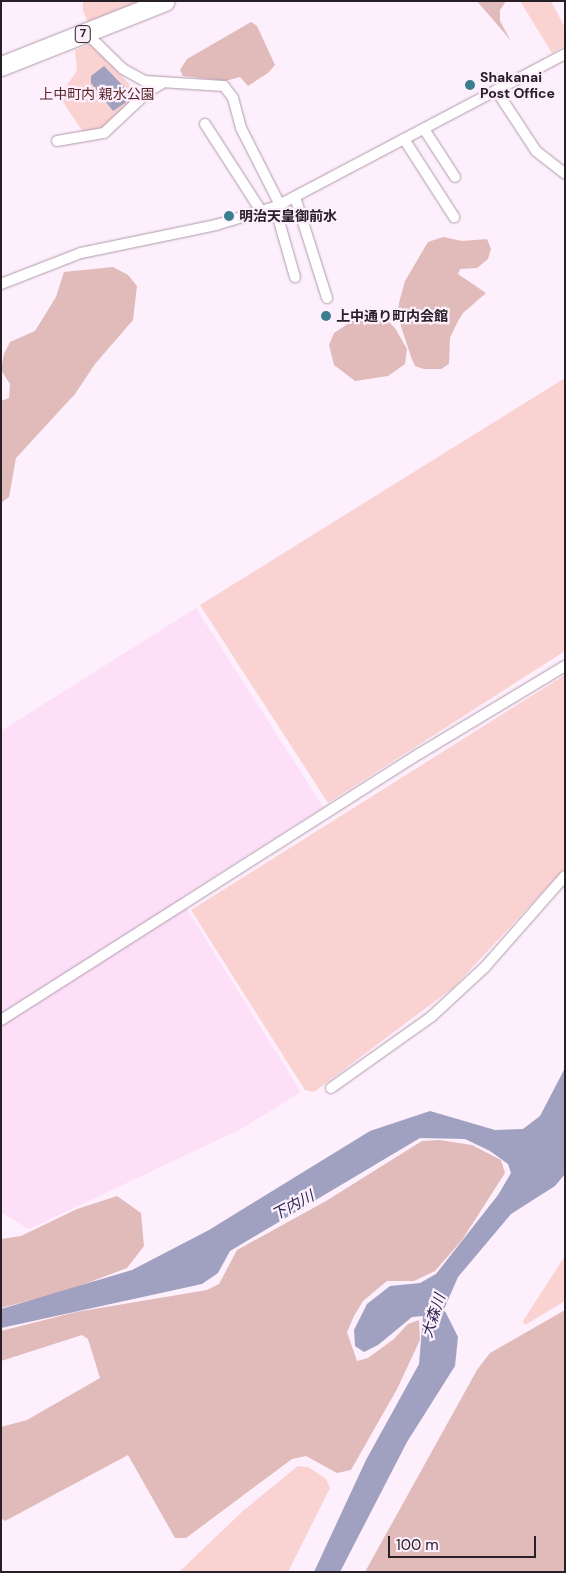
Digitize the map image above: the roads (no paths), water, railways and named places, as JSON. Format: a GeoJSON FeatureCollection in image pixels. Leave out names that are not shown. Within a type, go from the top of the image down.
{"type":"FeatureCollection","features":[{"type":"Feature","properties":{"kind":"highway","name":"7"},"geometry":{"type":"LineString","coordinates":[[1,66],[165,1]]}},
{"type":"Feature","properties":{"kind":"street"},"geometry":{"type":"LineString","coordinates":[[86,33],[123,69],[145,81],[161,84],[192,82],[224,86],[232,98],[242,128],[278,206],[295,277]]}},
{"type":"Feature","properties":{"kind":"street"},"geometry":{"type":"LineString","coordinates":[[1,284],[81,253],[216,225],[278,206],[565,54]]}},
{"type":"Feature","properties":{"kind":"street"},"geometry":{"type":"LineString","coordinates":[[57,140],[104,134],[149,91],[161,84]]}},
{"type":"Feature","properties":{"kind":"street"},"geometry":{"type":"LineString","coordinates":[[496,90],[536,152],[565,174]]}},
{"type":"Feature","properties":{"kind":"street"},"geometry":{"type":"LineString","coordinates":[[205,124],[261,211]]}},
{"type":"Feature","properties":{"kind":"street"},"geometry":{"type":"LineString","coordinates":[[424,129],[455,177]]}},
{"type":"Feature","properties":{"kind":"street"},"geometry":{"type":"LineString","coordinates":[[404,140],[454,217]]}},
{"type":"Feature","properties":{"kind":"street"},"geometry":{"type":"LineString","coordinates":[[295,197],[327,298]]}},
{"type":"Feature","properties":{"kind":"street"},"geometry":{"type":"LineString","coordinates":[[1,292],[16,279]]}},
{"type":"Feature","properties":{"kind":"street"},"geometry":{"type":"LineString","coordinates":[[1,1020],[419,754],[565,666]]}},
{"type":"Feature","properties":{"kind":"street"},"geometry":{"type":"LineString","coordinates":[[331,1088],[431,1017],[485,967],[565,876]]}},
{"type":"Feature","properties":{"kind":"water"},"geometry":{"type":"Polygon","coordinates":[[[104,66],[130,93],[131,99],[113,111],[91,83],[91,76],[104,66]]]}},
{"type":"Feature","properties":{"kind":"water"},"geometry":{"type":"Polygon","coordinates":[[[565,1068],[565,1174],[555,1186],[511,1214],[458,1277],[444,1309],[458,1337],[455,1366],[407,1442],[340,1572],[314,1572],[366,1460],[419,1364],[423,1316],[412,1317],[378,1345],[364,1352],[355,1346],[354,1330],[367,1304],[390,1286],[420,1283],[436,1274],[498,1195],[511,1173],[508,1164],[490,1151],[465,1139],[420,1138],[230,1251],[218,1273],[202,1284],[1,1328],[1,1309],[132,1270],[209,1230],[370,1131],[430,1111],[495,1130],[523,1129],[540,1116],[565,1068]]]}},
{"type":"Feature","properties":{"kind":"place","name":"Shakanai Post Office"},"geometry":{"type":"Point","coordinates":[470,85]}},
{"type":"Feature","properties":{"kind":"place","name":"明治天皇御前水"},"geometry":{"type":"Point","coordinates":[229,216]}},
{"type":"Feature","properties":{"kind":"place","name":"上中通り町内会館"},"geometry":{"type":"Point","coordinates":[326,316]}},
{"type":"Feature","properties":{"kind":"park label","name":"上中町内 親水公園"},"geometry":{"type":"Point","coordinates":[97,94]}},
{"type":"Feature","properties":{"kind":"water label","name":"下内川"},"geometry":{"type":"Point","coordinates":[293,1206]}},
{"type":"Feature","properties":{"kind":"water label","name":"大森川"},"geometry":{"type":"Point","coordinates":[434,1316]}}]}
